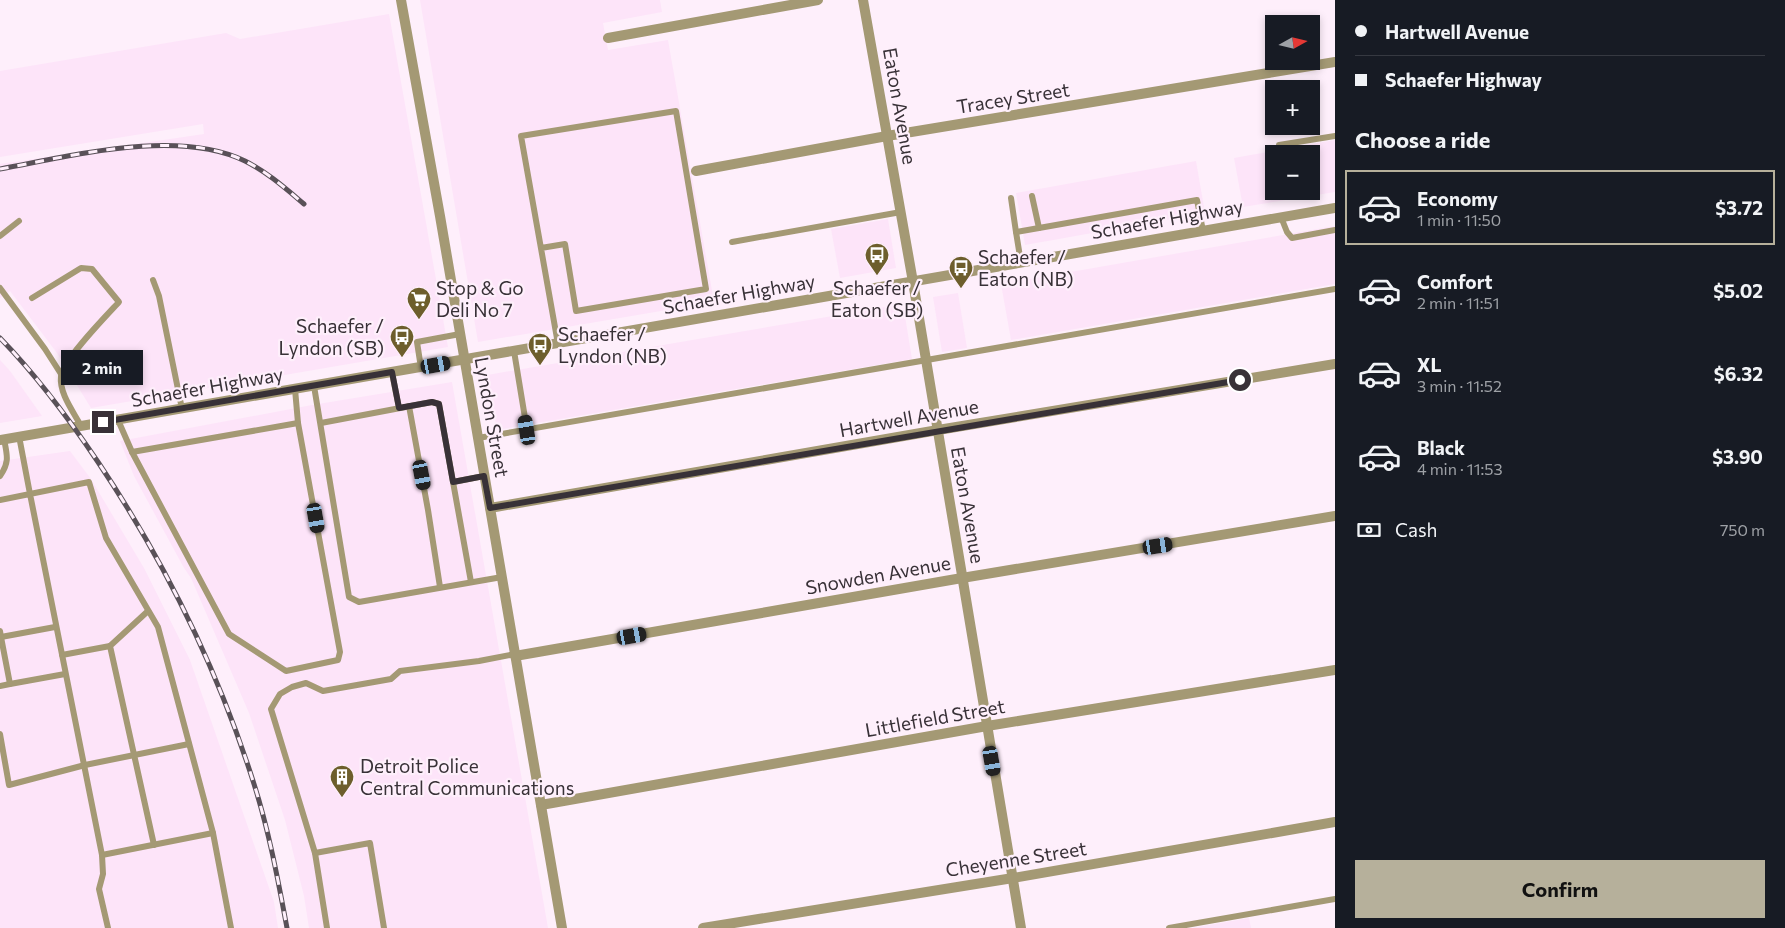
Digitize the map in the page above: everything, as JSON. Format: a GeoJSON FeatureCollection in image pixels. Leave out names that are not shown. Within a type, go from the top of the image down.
{"type":"FeatureCollection","features":[{"type":"Feature","properties":{"kind":"street","name":"Lyndon Street"},"geometry":{"type":"LineString","coordinates":[[401,0],[465,360],[562,928]]}},
{"type":"Feature","properties":{"kind":"street"},"geometry":{"type":"LineString","coordinates":[[608,38],[818,0]]}},
{"type":"Feature","properties":{"kind":"street","name":"Eaton Avenue"},"geometry":{"type":"LineString","coordinates":[[863,0],[913,282],[1021,928]]}},
{"type":"Feature","properties":{"kind":"street","name":"Tracey Street"},"geometry":{"type":"LineString","coordinates":[[696,171],[887,136],[1335,62]]}},
{"type":"Feature","properties":{"kind":"street","name":"Schaefer Highway"},"geometry":{"type":"LineString","coordinates":[[2,439],[421,368],[1335,208]]}},
{"type":"Feature","properties":{"kind":"street","name":"Hartwell Avenue"},"geometry":{"type":"LineString","coordinates":[[490,508],[938,430],[1335,364]]}},
{"type":"Feature","properties":{"kind":"street","name":"Snowden Avenue"},"geometry":{"type":"LineString","coordinates":[[515,655],[1335,516]]}},
{"type":"Feature","properties":{"kind":"street","name":"Littlefield Street"},"geometry":{"type":"LineString","coordinates":[[541,805],[987,726],[1335,670]]}},
{"type":"Feature","properties":{"kind":"street","name":"Cheyenne Street"},"geometry":{"type":"LineString","coordinates":[[703,928],[1013,878],[1335,822]]}},
{"type":"Feature","properties":{"kind":"lane"},"geometry":{"type":"LineString","coordinates":[[541,248],[564,244],[576,311],[706,289],[676,110],[521,136],[558,344]]}},
{"type":"Feature","properties":{"kind":"lane"},"geometry":{"type":"LineString","coordinates":[[1279,145],[1335,136]]}},
{"type":"Feature","properties":{"kind":"lane"},"geometry":{"type":"LineString","coordinates":[[1032,196],[1038,228]]}},
{"type":"Feature","properties":{"kind":"lane"},"geometry":{"type":"LineString","coordinates":[[1011,198],[1021,263]]}},
{"type":"Feature","properties":{"kind":"lane"},"geometry":{"type":"LineString","coordinates":[[1016,232],[1197,200],[1203,231]]}},
{"type":"Feature","properties":{"kind":"lane"},"geometry":{"type":"LineString","coordinates":[[732,242],[901,212]]}},
{"type":"Feature","properties":{"kind":"lane"},"geometry":{"type":"LineString","coordinates":[[1281,217],[1287,232],[1292,238],[1335,230]]}},
{"type":"Feature","properties":{"kind":"lane"},"geometry":{"type":"LineString","coordinates":[[0,236],[19,221]]}},
{"type":"Feature","properties":{"kind":"lane"},"geometry":{"type":"LineString","coordinates":[[32,298],[81,268],[92,269],[119,302],[76,350],[61,374]]}},
{"type":"Feature","properties":{"kind":"lane"},"geometry":{"type":"LineString","coordinates":[[153,280],[159,296],[182,409]]}},
{"type":"Feature","properties":{"kind":"lane"},"geometry":{"type":"LineString","coordinates":[[0,288],[45,348],[61,374],[63,393],[81,426]]}},
{"type":"Feature","properties":{"kind":"lane"},"geometry":{"type":"LineString","coordinates":[[478,438],[1335,290]]}},
{"type":"Feature","properties":{"kind":"lane"},"geometry":{"type":"LineString","coordinates":[[421,368],[417,342],[460,334]]}},
{"type":"Feature","properties":{"kind":"lane"},"geometry":{"type":"LineString","coordinates":[[514,351],[527,430]]}},
{"type":"Feature","properties":{"kind":"lane"},"geometry":{"type":"LineString","coordinates":[[392,372],[399,408]]}},
{"type":"Feature","properties":{"kind":"lane"},"geometry":{"type":"LineString","coordinates":[[314,386],[350,597],[358,602],[502,577]]}},
{"type":"Feature","properties":{"kind":"lane"},"geometry":{"type":"LineString","coordinates":[[118,420],[132,452],[229,634],[286,671],[338,660],[340,652],[298,423],[295,389]]}},
{"type":"Feature","properties":{"kind":"lane"},"geometry":{"type":"LineString","coordinates":[[321,423],[432,402],[439,404],[471,582]]}},
{"type":"Feature","properties":{"kind":"lane"},"geometry":{"type":"LineString","coordinates":[[409,406],[440,587]]}},
{"type":"Feature","properties":{"kind":"lane"},"geometry":{"type":"LineString","coordinates":[[132,452],[298,423]]}},
{"type":"Feature","properties":{"kind":"lane"},"geometry":{"type":"LineString","coordinates":[[19,436],[55,627],[102,854],[103,874],[99,889],[108,928]]}},
{"type":"Feature","properties":{"kind":"lane"},"geometry":{"type":"LineString","coordinates":[[0,476],[8,460],[2,439]]}},
{"type":"Feature","properties":{"kind":"lane"},"geometry":{"type":"LineString","coordinates":[[453,482],[484,476]]}},
{"type":"Feature","properties":{"kind":"lane"},"geometry":{"type":"LineString","coordinates":[[0,500],[89,482],[106,538],[158,627],[213,834],[231,928]]}},
{"type":"Feature","properties":{"kind":"lane"},"geometry":{"type":"LineString","coordinates":[[62,655],[110,646],[148,611]]}},
{"type":"Feature","properties":{"kind":"lane"},"geometry":{"type":"LineString","coordinates":[[10,684],[1,634],[55,627]]}},
{"type":"Feature","properties":{"kind":"lane"},"geometry":{"type":"LineString","coordinates":[[110,646],[154,845]]}},
{"type":"Feature","properties":{"kind":"lane"},"geometry":{"type":"LineString","coordinates":[[327,928],[315,853],[272,709],[280,694],[292,687],[306,683],[323,691],[391,679],[400,671],[515,655]]}},
{"type":"Feature","properties":{"kind":"lane"},"geometry":{"type":"LineString","coordinates":[[0,686],[65,674]]}},
{"type":"Feature","properties":{"kind":"lane"},"geometry":{"type":"LineString","coordinates":[[0,734],[9,785],[85,765],[189,744]]}},
{"type":"Feature","properties":{"kind":"lane"},"geometry":{"type":"LineString","coordinates":[[102,854],[213,834]]}},
{"type":"Feature","properties":{"kind":"lane"},"geometry":{"type":"LineString","coordinates":[[315,853],[370,843],[384,928]]}},
{"type":"Feature","properties":{"kind":"lane"},"geometry":{"type":"LineString","coordinates":[[1168,928],[1335,899]]}},
{"type":"Feature","properties":{"kind":"shaded area"},"geometry":{"type":"Polygon","coordinates":[[[420,0],[660,0],[662,12],[603,23],[608,50],[668,40],[714,302],[478,342],[420,0]]]}},
{"type":"Feature","properties":{"kind":"shaded area"},"geometry":{"type":"Polygon","coordinates":[[[389,14],[448,347],[91,408],[57,353],[10,291],[0,298],[0,164],[204,134],[203,124],[0,157],[0,71],[226,33],[240,39],[389,14]]]}},
{"type":"Feature","properties":{"kind":"shaded area"},"geometry":{"type":"Polygon","coordinates":[[[1335,140],[1335,192],[1320,194],[1320,145],[1307,145],[1335,140]]]}},
{"type":"Feature","properties":{"kind":"shaded area"},"geometry":{"type":"Polygon","coordinates":[[[1265,152],[1265,200],[1286,200],[1243,207],[1234,158],[1265,152]]]}},
{"type":"Feature","properties":{"kind":"shaded area"},"geometry":{"type":"Polygon","coordinates":[[[1196,161],[1205,213],[1025,245],[1016,193],[1196,161]]]}},
{"type":"Feature","properties":{"kind":"shaded area"},"geometry":{"type":"Polygon","coordinates":[[[888,219],[896,268],[840,278],[831,229],[888,219]]]}},
{"type":"Feature","properties":{"kind":"shaded area"},"geometry":{"type":"Polygon","coordinates":[[[1335,226],[1335,284],[1011,340],[1001,284],[1335,226]]]}},
{"type":"Feature","properties":{"kind":"shaded area"},"geometry":{"type":"Polygon","coordinates":[[[958,293],[967,348],[942,352],[933,297],[958,293]]]}},
{"type":"Feature","properties":{"kind":"shaded area"},"geometry":{"type":"Polygon","coordinates":[[[903,304],[912,359],[497,430],[487,375],[903,304]]]}},
{"type":"Feature","properties":{"kind":"shaded area"},"geometry":{"type":"Polygon","coordinates":[[[0,360],[10,371],[42,416],[0,423],[0,360]]]}},
{"type":"Feature","properties":{"kind":"shaded area"},"geometry":{"type":"Polygon","coordinates":[[[452,382],[548,928],[309,928],[304,896],[285,820],[249,713],[191,578],[134,476],[120,441],[312,405],[452,382]]]}},
{"type":"Feature","properties":{"kind":"shaded area"},"geometry":{"type":"Polygon","coordinates":[[[70,451],[91,479],[144,568],[190,660],[274,902],[278,928],[0,928],[0,461],[70,451]]]}},
{"type":"Feature","properties":{"kind":"shaded area"},"geometry":{"type":"Polygon","coordinates":[[[1249,918],[1251,928],[1192,928],[1249,918]]]}},
{"type":"Feature","properties":{"kind":"railway"},"geometry":{"type":"LineString","coordinates":[[0,169],[91,152],[124,148],[188,147],[218,151],[245,161],[268,175],[304,204]]}},
{"type":"Feature","properties":{"kind":"railway"},"geometry":{"type":"LineString","coordinates":[[0,338],[52,398],[98,462],[146,538],[188,618],[224,700],[254,784],[269,838],[287,928]]}},
{"type":"Feature","properties":{"kind":"place","name":"Schaefer / Eaton (SB)"},"geometry":{"type":"Point","coordinates":[877,276]}},
{"type":"Feature","properties":{"kind":"place","name":"Schaefer / Eaton (NB)"},"geometry":{"type":"Point","coordinates":[961,289]}},
{"type":"Feature","properties":{"kind":"place","name":"Stop & Go Deli No 7"},"geometry":{"type":"Point","coordinates":[419,320]}},
{"type":"Feature","properties":{"kind":"place","name":"Schaefer / Lyndon (SB)"},"geometry":{"type":"Point","coordinates":[402,358]}},
{"type":"Feature","properties":{"kind":"place","name":"Schaefer / Lyndon (NB)"},"geometry":{"type":"Point","coordinates":[540,366]}},
{"type":"Feature","properties":{"kind":"place","name":"Detroit Police Central Communications"},"geometry":{"type":"Point","coordinates":[342,798]}},
{"type":"Feature","properties":{"kind":"route"},"geometry":{"type":"LineString","coordinates":[[103,422],[392,372],[399,408],[432,402],[439,404],[453,482],[484,476],[490,508],[938,430],[1240,380]]}}]}
